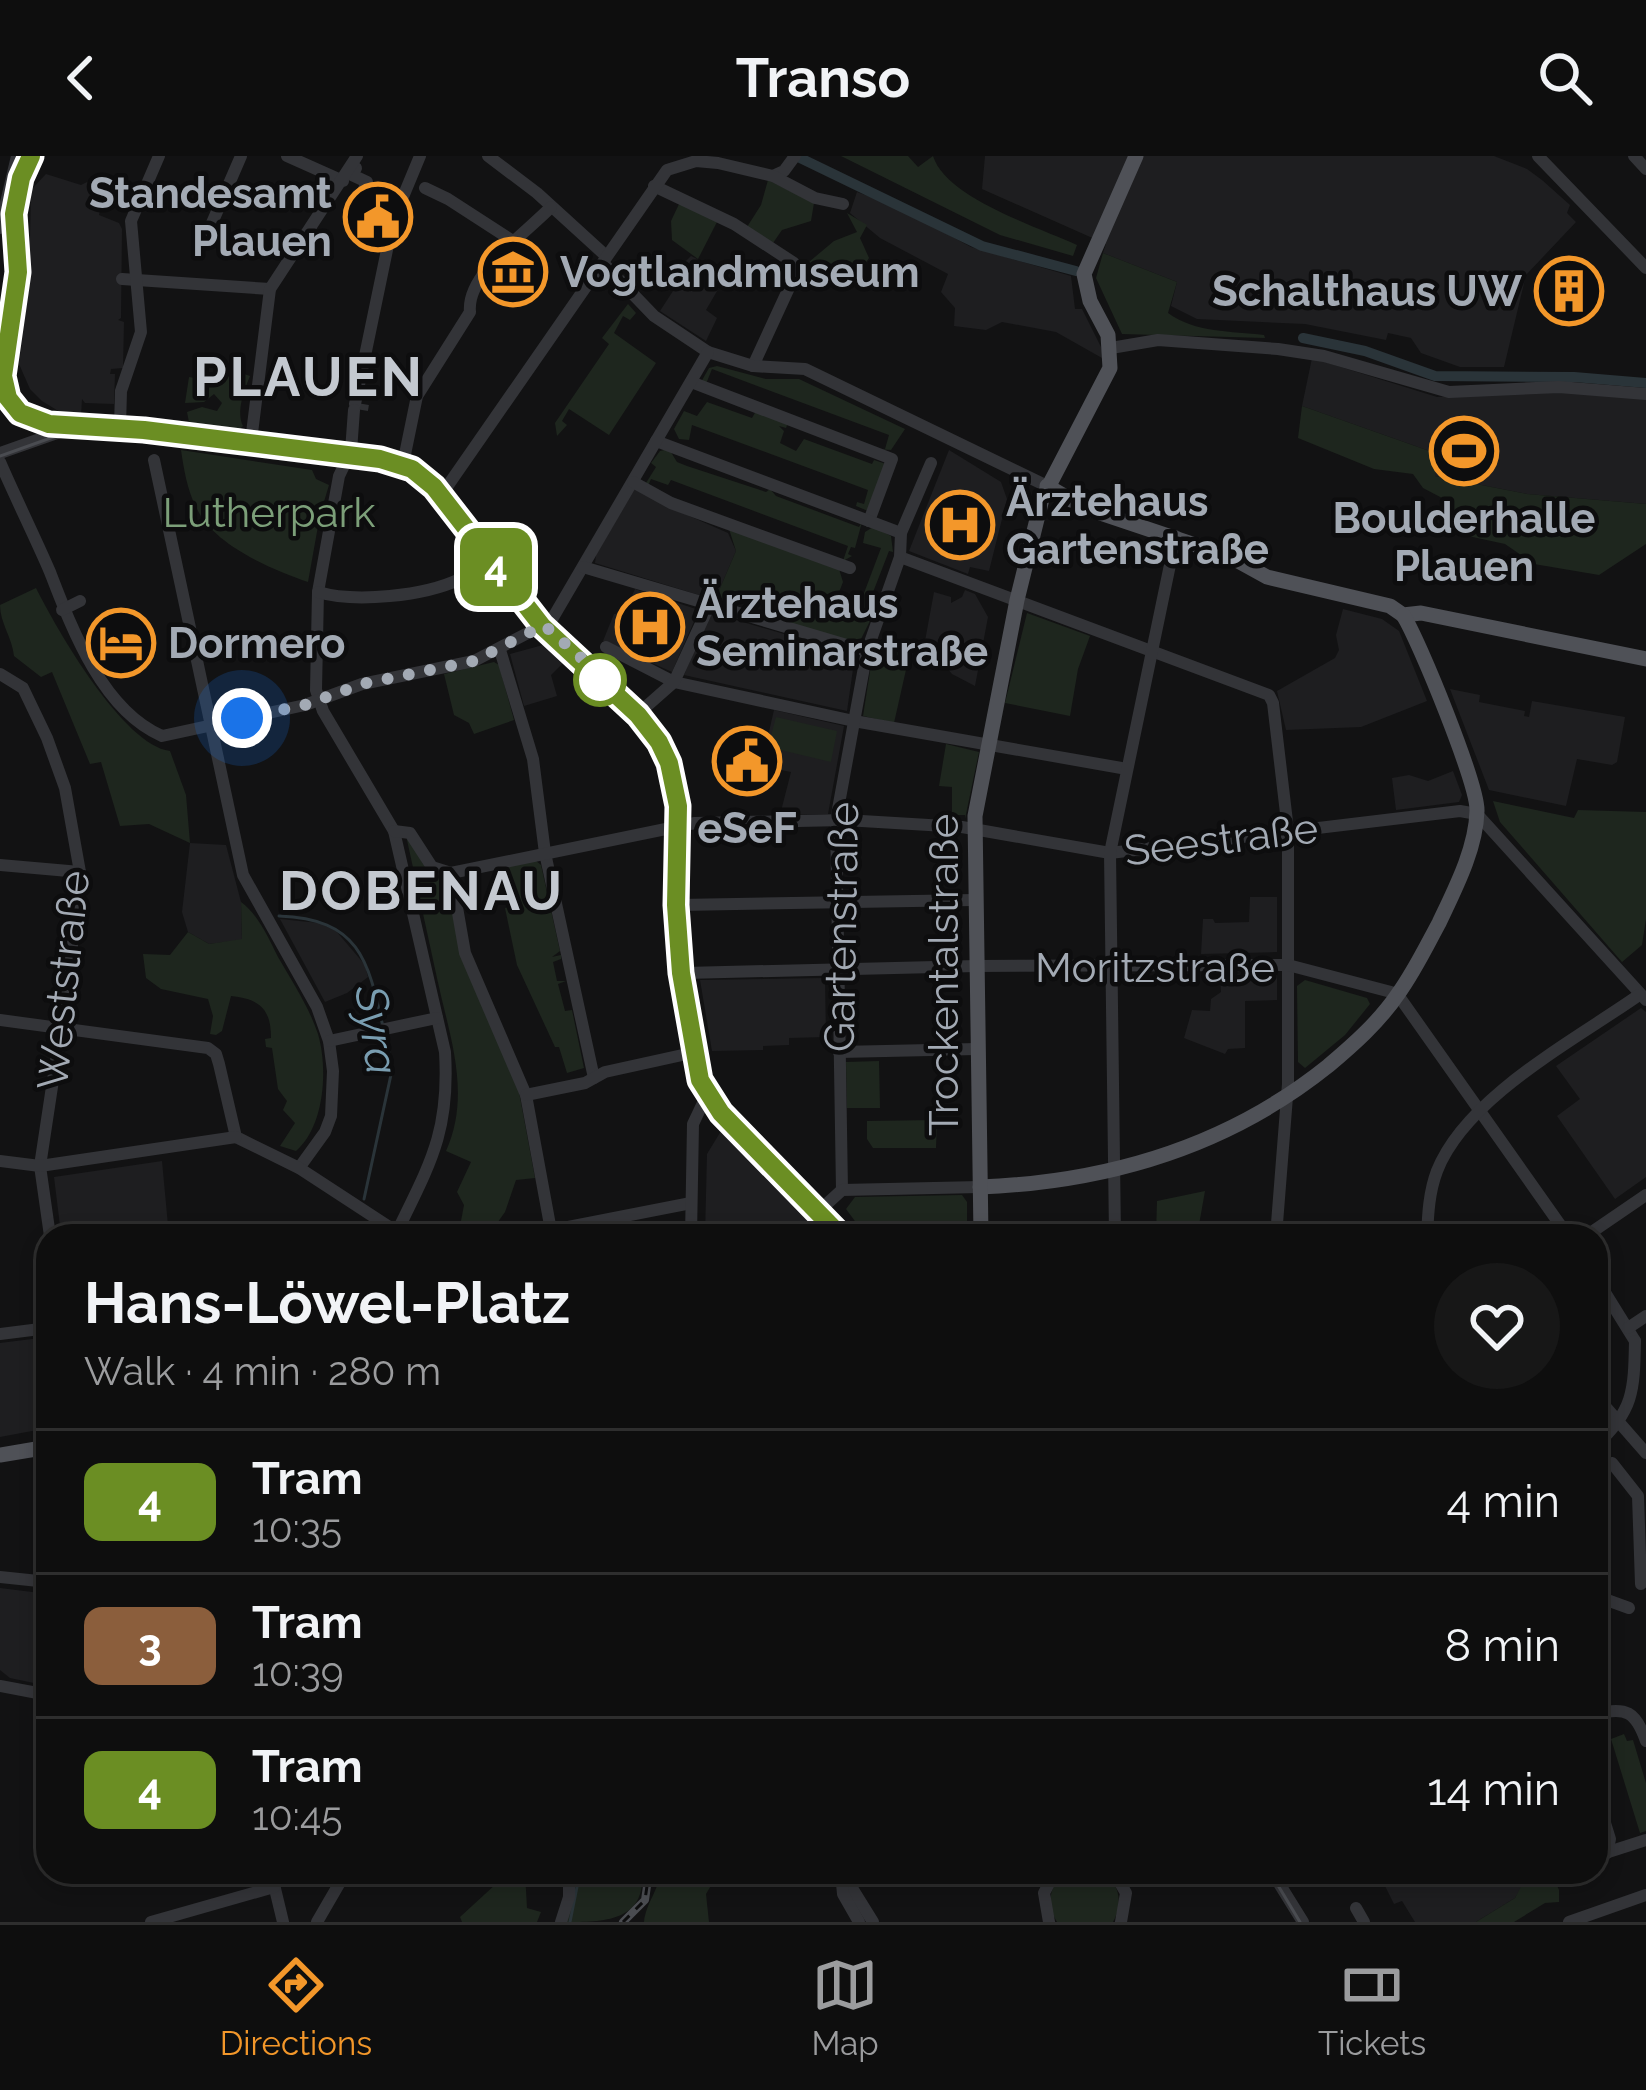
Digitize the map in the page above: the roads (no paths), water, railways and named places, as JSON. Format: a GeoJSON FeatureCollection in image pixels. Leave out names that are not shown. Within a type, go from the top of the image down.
{"type":"FeatureCollection","features":[{"type":"Feature","properties":{"kind":"main road"},"geometry":{"type":"LineString","coordinates":[[1112,348],[1084,274],[1136,156]]}},
{"type":"Feature","properties":{"kind":"main road","name":"Trockentalstraße"},"geometry":{"type":"LineString","coordinates":[[981,1224],[974,829],[1017,600],[1047,485],[1110,368],[1112,348]]}},
{"type":"Feature","properties":{"kind":"main road"},"geometry":{"type":"LineString","coordinates":[[1047,485],[1070,489],[1115,515],[1238,561],[1259,574],[1390,607],[1403,615],[1420,614],[1646,658]]}},
{"type":"Feature","properties":{"kind":"main road"},"geometry":{"type":"LineString","coordinates":[[980,1187],[1056,1182],[1114,1170],[1240,1126],[1287,1097],[1351,1046],[1398,995],[1449,902],[1477,814],[1477,800],[1403,615]]}},
{"type":"Feature","properties":{"kind":"main road"},"geometry":{"type":"LineString","coordinates":[[0,1455],[36,1449]]}},
{"type":"Feature","properties":{"kind":"street"},"geometry":{"type":"LineString","coordinates":[[0,227],[17,156]]}},
{"type":"Feature","properties":{"kind":"street"},"geometry":{"type":"LineString","coordinates":[[114,425],[141,332],[131,221],[159,156]]}},
{"type":"Feature","properties":{"kind":"street"},"geometry":{"type":"LineString","coordinates":[[209,230],[241,156]]}},
{"type":"Feature","properties":{"kind":"street"},"geometry":{"type":"LineString","coordinates":[[287,156],[340,185]]}},
{"type":"Feature","properties":{"kind":"street"},"geometry":{"type":"LineString","coordinates":[[251,441],[270,289],[360,156]]}},
{"type":"Feature","properties":{"kind":"street"},"geometry":{"type":"LineString","coordinates":[[360,156],[352,175],[367,182],[360,199],[391,212],[419,156]]}},
{"type":"Feature","properties":{"kind":"street"},"geometry":{"type":"LineString","coordinates":[[400,1224],[445,1120],[445,1052],[394,831],[318,700],[318,592],[344,452],[356,426],[393,221],[419,156]]}},
{"type":"Feature","properties":{"kind":"street"},"geometry":{"type":"LineString","coordinates":[[488,156],[551,207],[665,325],[708,352],[753,367],[805,369],[1047,485]]}},
{"type":"Feature","properties":{"kind":"street"},"geometry":{"type":"LineString","coordinates":[[1538,156],[1646,268]]}},
{"type":"Feature","properties":{"kind":"street"},"geometry":{"type":"LineString","coordinates":[[1634,156],[1646,169]]}},
{"type":"Feature","properties":{"kind":"street"},"geometry":{"type":"LineString","coordinates":[[773,176],[794,158]]}},
{"type":"Feature","properties":{"kind":"street"},"geometry":{"type":"LineString","coordinates":[[442,494],[667,170],[696,161],[773,176],[815,198],[843,205]]}},
{"type":"Feature","properties":{"kind":"street"},"geometry":{"type":"LineString","coordinates":[[654,186],[734,224],[794,263],[796,271],[753,367]]}},
{"type":"Feature","properties":{"kind":"street"},"geometry":{"type":"LineString","coordinates":[[425,188],[516,243]]}},
{"type":"Feature","properties":{"kind":"street"},"geometry":{"type":"LineString","coordinates":[[403,464],[421,389],[470,312],[469,299],[496,256],[551,207]]}},
{"type":"Feature","properties":{"kind":"street"},"geometry":{"type":"LineString","coordinates":[[122,279],[270,289]]}},
{"type":"Feature","properties":{"kind":"street"},"geometry":{"type":"LineString","coordinates":[[1112,348],[1158,340],[1278,349],[1356,364],[1433,390],[1559,387],[1646,394]]}},
{"type":"Feature","properties":{"kind":"street"},"geometry":{"type":"LineString","coordinates":[[0,463],[82,651],[126,711],[162,736],[318,700],[362,684],[474,661],[544,625],[555,617],[708,352]]}},
{"type":"Feature","properties":{"kind":"street"},"geometry":{"type":"LineString","coordinates":[[5,369],[15,404],[54,427]]}},
{"type":"Feature","properties":{"kind":"street"},"geometry":{"type":"LineString","coordinates":[[691,382],[895,453],[868,521]]}},
{"type":"Feature","properties":{"kind":"street"},"geometry":{"type":"LineString","coordinates":[[0,453],[54,427],[114,425],[344,452],[403,464],[421,473],[544,625],[640,712],[662,741],[677,782],[679,905],[696,1052],[712,1097],[832,1224]]}},
{"type":"Feature","properties":{"kind":"street"},"geometry":{"type":"LineString","coordinates":[[656,441],[902,533]]}},
{"type":"Feature","properties":{"kind":"street"},"geometry":{"type":"LineString","coordinates":[[154,460],[244,875],[317,1007],[329,1041],[331,1116],[299,1168]]}},
{"type":"Feature","properties":{"kind":"street","name":"Gartenstraße"},"geometry":{"type":"LineString","coordinates":[[842,1190],[836,820],[866,651],[900,557],[902,533],[931,463]]}},
{"type":"Feature","properties":{"kind":"street"},"geometry":{"type":"LineString","coordinates":[[633,482],[671,503],[850,568]]}},
{"type":"Feature","properties":{"kind":"street"},"geometry":{"type":"LineString","coordinates":[[1115,1224],[1109,853],[1176,536]]}},
{"type":"Feature","properties":{"kind":"street"},"geometry":{"type":"LineString","coordinates":[[318,592],[349,598],[456,581],[490,555]]}},
{"type":"Feature","properties":{"kind":"street"},"geometry":{"type":"LineString","coordinates":[[900,557],[1268,695],[1273,704],[1288,830],[1287,1097],[1277,1224]]}},
{"type":"Feature","properties":{"kind":"street"},"geometry":{"type":"LineString","coordinates":[[583,567],[866,651]]}},
{"type":"Feature","properties":{"kind":"street"},"geometry":{"type":"LineString","coordinates":[[62,610],[80,601]]}},
{"type":"Feature","properties":{"kind":"street"},"geometry":{"type":"LineString","coordinates":[[640,712],[674,682],[709,606]]}},
{"type":"Feature","properties":{"kind":"street"},"geometry":{"type":"LineString","coordinates":[[606,647],[674,682],[854,721],[1126,769]]}},
{"type":"Feature","properties":{"kind":"street"},"geometry":{"type":"LineString","coordinates":[[500,650],[533,759],[545,853],[594,1078]]}},
{"type":"Feature","properties":{"kind":"street","name":"Weststraße"},"geometry":{"type":"LineString","coordinates":[[0,674],[22,688],[47,738],[65,788],[80,872],[40,1166],[48,1224]]}},
{"type":"Feature","properties":{"kind":"street","name":"Seestraße"},"geometry":{"type":"LineString","coordinates":[[451,873],[716,822],[836,820],[974,829],[1109,853],[1460,811],[1477,814]]}},
{"type":"Feature","properties":{"kind":"street"},"geometry":{"type":"LineString","coordinates":[[1429,1224],[1435,1176],[1453,1142],[1480,1109],[1643,998],[1477,814]]}},
{"type":"Feature","properties":{"kind":"street"},"geometry":{"type":"LineString","coordinates":[[394,831],[410,832],[432,867],[451,873],[465,953],[526,1094],[550,1224]]}},
{"type":"Feature","properties":{"kind":"street"},"geometry":{"type":"LineString","coordinates":[[0,865],[80,872]]}},
{"type":"Feature","properties":{"kind":"street"},"geometry":{"type":"LineString","coordinates":[[679,905],[974,900]]}},
{"type":"Feature","properties":{"kind":"street","name":"Moritzstraße"},"geometry":{"type":"LineString","coordinates":[[685,973],[1288,965],[1398,995]]}},
{"type":"Feature","properties":{"kind":"street"},"geometry":{"type":"LineString","coordinates":[[1398,995],[1560,1224]]}},
{"type":"Feature","properties":{"kind":"street"},"geometry":{"type":"LineString","coordinates":[[329,1041],[436,1018]]}},
{"type":"Feature","properties":{"kind":"street"},"geometry":{"type":"LineString","coordinates":[[0,1020],[208,1048],[216,1054],[236,1137]]}},
{"type":"Feature","properties":{"kind":"street"},"geometry":{"type":"LineString","coordinates":[[839,1052],[977,1049]]}},
{"type":"Feature","properties":{"kind":"street"},"geometry":{"type":"LineString","coordinates":[[526,1094],[585,1084],[605,1072],[696,1052]]}},
{"type":"Feature","properties":{"kind":"street"},"geometry":{"type":"LineString","coordinates":[[691,1224],[692,1124],[712,1097]]}},
{"type":"Feature","properties":{"kind":"street"},"geometry":{"type":"LineString","coordinates":[[0,1161],[40,1166],[236,1137],[299,1168],[381,1224]]}},
{"type":"Feature","properties":{"kind":"street"},"geometry":{"type":"LineString","coordinates":[[819,1211],[842,1190],[980,1187]]}},
{"type":"Feature","properties":{"kind":"street"},"geometry":{"type":"LineString","coordinates":[[1604,1224],[1646,1195]]}},
{"type":"Feature","properties":{"kind":"street"},"geometry":{"type":"LineString","coordinates":[[594,1224],[691,1203]]}},
{"type":"Feature","properties":{"kind":"street"},"geometry":{"type":"LineString","coordinates":[[1608,1295],[1637,1336]]}},
{"type":"Feature","properties":{"kind":"street"},"geometry":{"type":"LineString","coordinates":[[1608,1434],[1622,1422],[1634,1380],[1637,1336],[1646,1316]]}},
{"type":"Feature","properties":{"kind":"street"},"geometry":{"type":"LineString","coordinates":[[0,1334],[36,1330]]}},
{"type":"Feature","properties":{"kind":"street"},"geometry":{"type":"LineString","coordinates":[[1608,1408],[1646,1453]]}},
{"type":"Feature","properties":{"kind":"street"},"geometry":{"type":"LineString","coordinates":[[1612,1462],[1638,1496],[1641,1584]]}},
{"type":"Feature","properties":{"kind":"street"},"geometry":{"type":"LineString","coordinates":[[0,1577],[36,1581]]}},
{"type":"Feature","properties":{"kind":"street"},"geometry":{"type":"LineString","coordinates":[[1608,1600],[1629,1608]]}},
{"type":"Feature","properties":{"kind":"street"},"geometry":{"type":"LineString","coordinates":[[0,1686],[36,1693]]}},
{"type":"Feature","properties":{"kind":"street"},"geometry":{"type":"LineString","coordinates":[[1608,1710],[1630,1712],[1646,1741]]}},
{"type":"Feature","properties":{"kind":"street"},"geometry":{"type":"LineString","coordinates":[[1608,1852],[1646,1840]]}},
{"type":"Feature","properties":{"kind":"street"},"geometry":{"type":"LineString","coordinates":[[273,1884],[283,1922]]}},
{"type":"Feature","properties":{"kind":"street"},"geometry":{"type":"LineString","coordinates":[[316,1922],[339,1884]]}},
{"type":"Feature","properties":{"kind":"street"},"geometry":{"type":"LineString","coordinates":[[561,1922],[569,1884]]}},
{"type":"Feature","properties":{"kind":"street"},"geometry":{"type":"LineString","coordinates":[[842,1884],[859,1922]]}},
{"type":"Feature","properties":{"kind":"street"},"geometry":{"type":"LineString","coordinates":[[849,1884],[873,1922]]}},
{"type":"Feature","properties":{"kind":"street"},"geometry":{"type":"LineString","coordinates":[[1040,1884],[1049,1922]]}},
{"type":"Feature","properties":{"kind":"street"},"geometry":{"type":"LineString","coordinates":[[1044,1893],[1049,1884]]}},
{"type":"Feature","properties":{"kind":"street"},"geometry":{"type":"LineString","coordinates":[[1121,1884],[1126,1892],[1121,1922]]}},
{"type":"Feature","properties":{"kind":"street"},"geometry":{"type":"LineString","coordinates":[[1279,1884],[1303,1922]]}},
{"type":"Feature","properties":{"kind":"street"},"geometry":{"type":"LineString","coordinates":[[151,1922],[274,1887]]}},
{"type":"Feature","properties":{"kind":"street"},"geometry":{"type":"LineString","coordinates":[[1569,1922],[1646,1895]]}},
{"type":"Feature","properties":{"kind":"street"},"geometry":{"type":"LineString","coordinates":[[1356,1908],[1364,1922]]}},
{"type":"Feature","properties":{"kind":"waterway"},"geometry":{"type":"LineString","coordinates":[[796,156],[982,246],[1076,271]]}},
{"type":"Feature","properties":{"kind":"waterway"},"geometry":{"type":"LineString","coordinates":[[1303,338],[1365,351],[1435,376],[1574,377],[1646,383]]}},
{"type":"Feature","properties":{"kind":"waterway","name":"Syra"},"geometry":{"type":"LineString","coordinates":[[279,916],[327,925],[355,947],[372,981],[383,1027]]}},
{"type":"Feature","properties":{"kind":"waterway","name":"Syra"},"geometry":{"type":"LineString","coordinates":[[364,1199],[392,1070],[386,1037]]}},
{"type":"Feature","properties":{"kind":"waterway","name":"Syra"},"geometry":{"type":"LineString","coordinates":[[570,1922],[578,1884]]}},
{"type":"Feature","properties":{"kind":"tunnel"},"geometry":{"type":"LineString","coordinates":[[362,410],[363,404]]}},
{"type":"Feature","properties":{"kind":"tram line","name":"4"},"geometry":{"type":"LineString","coordinates":[[31,156],[14,214],[18,272],[3,376],[12,404],[26,417],[49,424],[144,430],[380,459],[412,469],[434,487],[542,626],[638,715],[659,742],[669,763],[678,806],[676,905],[681,973],[700,1080],[721,1113],[829,1224]]}},
{"type":"Feature","properties":{"kind":"tram line"},"geometry":{"type":"LineString","coordinates":[[18,213],[36,156]]}},
{"type":"Feature","properties":{"kind":"tram line"},"geometry":{"type":"LineString","coordinates":[[16,199],[18,272],[3,378],[8,398],[20,413],[49,424],[140,430],[380,459],[412,469],[441,495],[542,626],[648,727],[675,784],[681,973],[700,1080],[721,1113],[829,1224]]}},
{"type":"Feature","properties":{"kind":"tram line"},"geometry":{"type":"LineString","coordinates":[[0,456],[73,430]]}},
{"type":"Feature","properties":{"kind":"tram line"},"geometry":{"type":"LineString","coordinates":[[1277,1884],[1300,1922]]}},
{"type":"Feature","properties":{"kind":"railway"},"geometry":{"type":"LineString","coordinates":[[623,1922],[645,1900],[647,1884]]}},
{"type":"Feature","properties":{"kind":"place","name":"Standesamt Plauen"},"geometry":{"type":"Point","coordinates":[378,217]}},
{"type":"Feature","properties":{"kind":"place","name":"Vogtlandmuseum"},"geometry":{"type":"Point","coordinates":[513,272]}},
{"type":"Feature","properties":{"kind":"place","name":"Schalthaus UW"},"geometry":{"type":"Point","coordinates":[1569,291]}},
{"type":"Feature","properties":{"kind":"place","name":"Boulderhalle Plauen"},"geometry":{"type":"Point","coordinates":[1464,451]}},
{"type":"Feature","properties":{"kind":"place","name":"Ärztehaus Gartenstraße"},"geometry":{"type":"Point","coordinates":[960,525]}},
{"type":"Feature","properties":{"kind":"place","name":"Ärztehaus Seminarstraße"},"geometry":{"type":"Point","coordinates":[650,627]}},
{"type":"Feature","properties":{"kind":"place","name":"Dormero"},"geometry":{"type":"Point","coordinates":[121,643]}},
{"type":"Feature","properties":{"kind":"place","name":"eSeF"},"geometry":{"type":"Point","coordinates":[747,761]}},
{"type":"Feature","properties":{"kind":"district","name":"PLAUEN"},"geometry":{"type":"Point","coordinates":[309,377]}},
{"type":"Feature","properties":{"kind":"district","name":"DOBENAU"},"geometry":{"type":"Point","coordinates":[422,891]}},
{"type":"Feature","properties":{"kind":"park label","name":"Lutherpark"},"geometry":{"type":"Point","coordinates":[269,512]}}]}
